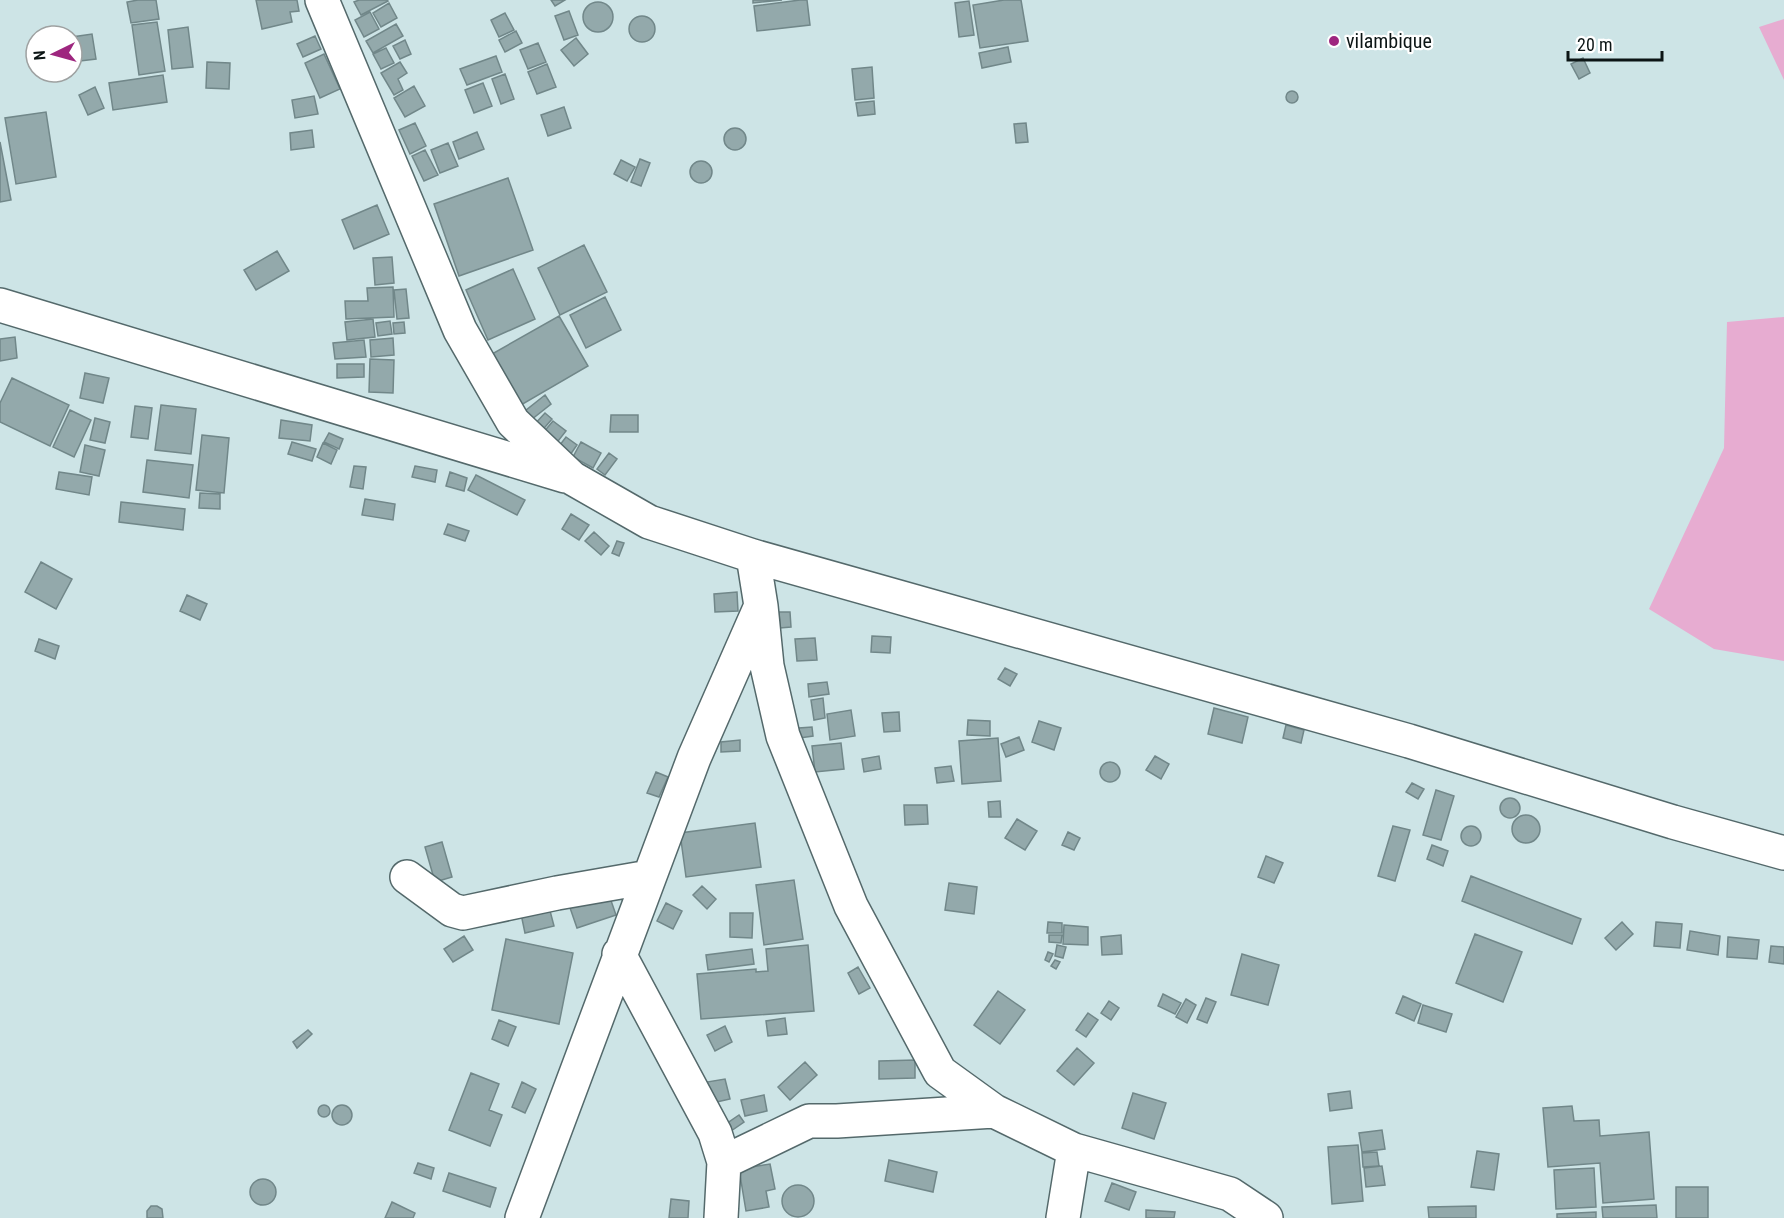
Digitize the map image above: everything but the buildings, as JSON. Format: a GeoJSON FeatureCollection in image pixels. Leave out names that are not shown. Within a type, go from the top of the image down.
{"type":"FeatureCollection","features":[{"type":"Feature","properties":{"kind":"street"},"geometry":{"type":"LineString","coordinates":[[322,0],[460,330],[513,422],[573,478],[649,522],[753,556],[1409,741],[1672,822],[1784,853]]}},
{"type":"Feature","properties":{"kind":"street"},"geometry":{"type":"LineString","coordinates":[[0,305],[573,478]]}},
{"type":"Feature","properties":{"kind":"street"},"geometry":{"type":"LineString","coordinates":[[753,556],[767,666],[783,736],[851,906],[939,1072],[994,1111],[1074,1150],[1230,1194],[1266,1218]]}},
{"type":"Feature","properties":{"kind":"street"},"geometry":{"type":"LineString","coordinates":[[522,1218],[694,758],[761,606]]}},
{"type":"Feature","properties":{"kind":"street"},"geometry":{"type":"LineString","coordinates":[[407,877],[452,910],[463,913],[649,877]]}},
{"type":"Feature","properties":{"kind":"street"},"geometry":{"type":"LineString","coordinates":[[619,954],[715,1133],[724,1162],[721,1218]]}},
{"type":"Feature","properties":{"kind":"street"},"geometry":{"type":"LineString","coordinates":[[724,1162],[809,1121],[994,1111]]}},
{"type":"Feature","properties":{"kind":"street"},"geometry":{"type":"LineString","coordinates":[[1063,1218],[1074,1150]]}},
{"type":"Feature","properties":{"kind":"shaded area"},"geometry":{"type":"Polygon","coordinates":[[[1784,19],[1784,80],[1759,27],[1784,19]]]}},
{"type":"Feature","properties":{"kind":"shaded area"},"geometry":{"type":"Polygon","coordinates":[[[1784,317],[1784,661],[1714,649],[1649,609],[1724,448],[1727,322],[1784,317]]]}},
{"type":"Feature","properties":{"kind":"place","name":"vilambique"},"geometry":{"type":"Point","coordinates":[1334,41]}}]}
